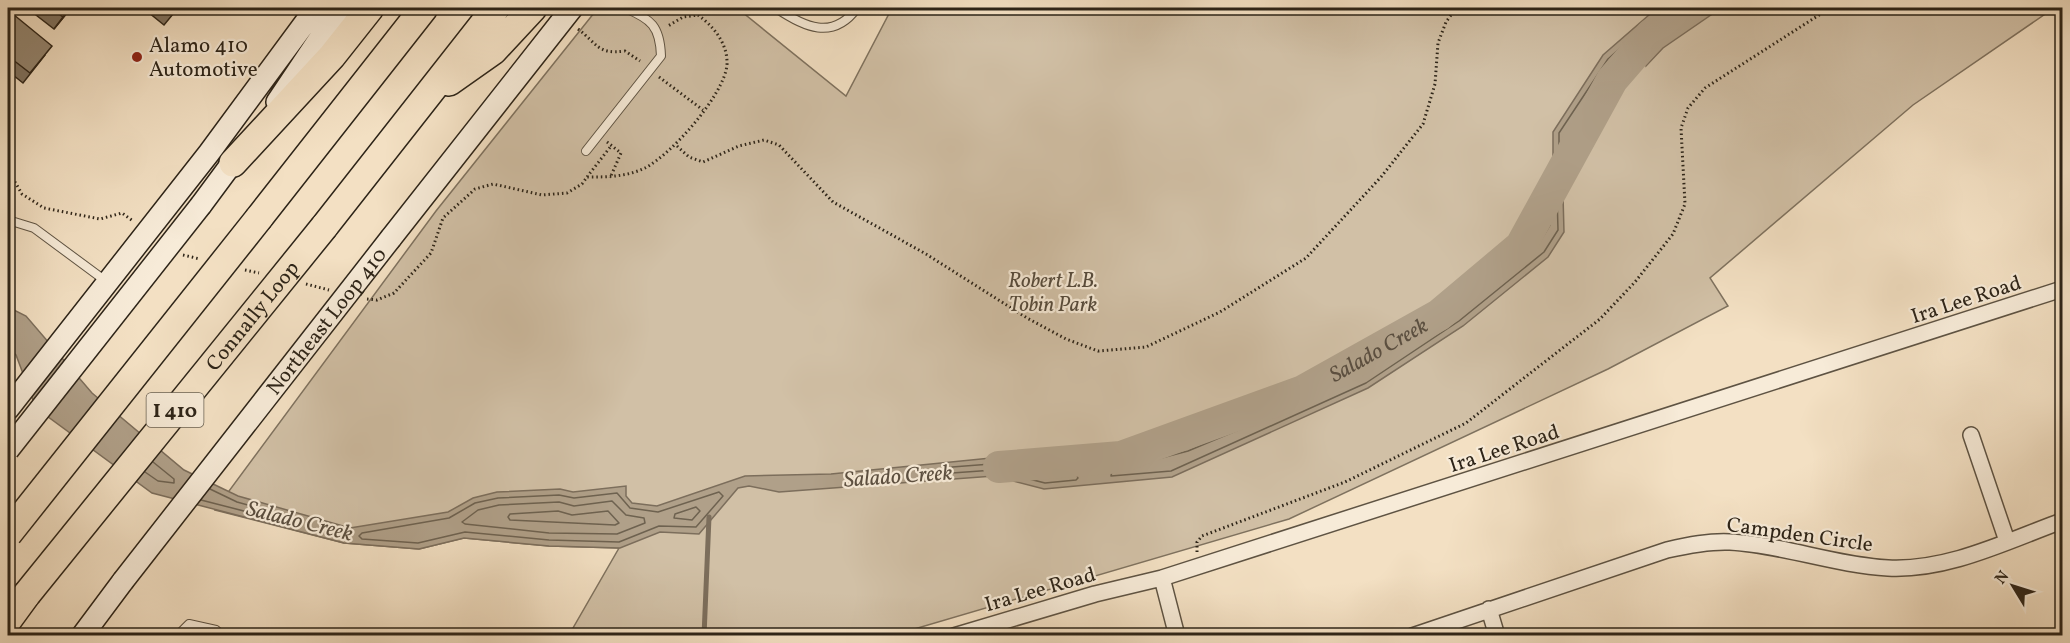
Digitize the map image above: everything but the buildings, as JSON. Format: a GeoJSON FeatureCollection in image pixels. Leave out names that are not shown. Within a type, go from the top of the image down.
{"type":"FeatureCollection","features":[{"type":"Feature","properties":{"kind":"highway"},"geometry":{"type":"LineString","coordinates":[[233,163],[332,56],[370,8]]}},
{"type":"Feature","properties":{"kind":"highway","name":"I 410"},"geometry":{"type":"LineString","coordinates":[[8,534],[424,8]]}},
{"type":"Feature","properties":{"kind":"highway","name":"Connally Loop"},"geometry":{"type":"LineString","coordinates":[[8,620],[324,227],[496,8]]}},
{"type":"Feature","properties":{"kind":"highway"},"geometry":{"type":"LineString","coordinates":[[428,96],[493,51],[533,8]]}},
{"type":"Feature","properties":{"kind":"main road"},"geometry":{"type":"LineString","coordinates":[[8,409],[142,240],[316,8]]}},
{"type":"Feature","properties":{"kind":"main road"},"geometry":{"type":"LineString","coordinates":[[8,450],[233,163],[340,8]]}},
{"type":"Feature","properties":{"kind":"main road","name":"Northeast Loop 410"},"geometry":{"type":"LineString","coordinates":[[82,636],[392,238],[572,16]]}},
{"type":"Feature","properties":{"kind":"street","name":"Ira Lee Road"},"geometry":{"type":"LineString","coordinates":[[954,636],[1095,594],[1162,578],[2062,289]]}},
{"type":"Feature","properties":{"kind":"street"},"geometry":{"type":"LineString","coordinates":[[1971,435],[2007,540]]}},
{"type":"Feature","properties":{"kind":"street","name":"Campden Circle"},"geometry":{"type":"LineString","coordinates":[[1412,636],[1668,550],[1699,543],[1731,542],[1887,568],[1923,567],[1954,560],[2062,521]]}},
{"type":"Feature","properties":{"kind":"street"},"geometry":{"type":"LineString","coordinates":[[1162,578],[1177,636]]}},
{"type":"Feature","properties":{"kind":"street"},"geometry":{"type":"LineString","coordinates":[[1489,609],[1497,636]]}},
{"type":"Feature","properties":{"kind":"lane"},"geometry":{"type":"LineString","coordinates":[[603,8],[612,8]]}},
{"type":"Feature","properties":{"kind":"lane"},"geometry":{"type":"LineString","coordinates":[[586,151],[661,56],[661,40],[655,26],[642,15],[625,8]]}},
{"type":"Feature","properties":{"kind":"lane"},"geometry":{"type":"LineString","coordinates":[[776,8],[796,21],[819,29],[840,25],[857,8]]}},
{"type":"Feature","properties":{"kind":"lane"},"geometry":{"type":"LineString","coordinates":[[8,220],[34,228],[108,283]]}},
{"type":"Feature","properties":{"kind":"lane"},"geometry":{"type":"LineString","coordinates":[[177,636],[189,624],[216,630],[223,636]]}},
{"type":"Feature","properties":{"kind":"path"},"geometry":{"type":"LineString","coordinates":[[657,32],[683,17],[698,15],[711,24],[723,43],[727,65],[719,87],[677,146],[689,157],[704,162],[740,146],[764,140],[779,145],[815,186],[833,202],[926,254],[1028,318],[1066,339],[1098,351],[1146,347],[1220,312],[1306,258],[1381,177],[1423,124],[1435,84],[1438,43],[1446,22],[1456,8]]}},
{"type":"Feature","properties":{"kind":"path"},"geometry":{"type":"LineString","coordinates":[[1197,552],[1197,542],[1202,536],[1345,482],[1466,423],[1600,319],[1635,282],[1672,234],[1677,224],[1685,204],[1681,128],[1688,108],[1705,88],[1830,8]]}},
{"type":"Feature","properties":{"kind":"path"},"geometry":{"type":"LineString","coordinates":[[572,16],[600,49],[612,53],[625,51],[704,110]]}},
{"type":"Feature","properties":{"kind":"path"},"geometry":{"type":"LineString","coordinates":[[599,135],[621,153],[610,178]]}},
{"type":"Feature","properties":{"kind":"path"},"geometry":{"type":"LineString","coordinates":[[587,177],[612,146]]}},
{"type":"Feature","properties":{"kind":"path"},"geometry":{"type":"LineString","coordinates":[[8,170],[22,194],[44,208],[100,219],[123,213],[135,222],[128,230],[142,240]]}},
{"type":"Feature","properties":{"kind":"green space","name":"Robert L.B. Tobin Park"},"geometry":{"type":"Polygon","coordinates":[[[598,8],[737,8],[846,96],[892,8],[2054,8],[1913,105],[1710,278],[1728,306],[1608,369],[1289,519],[894,635],[569,635],[619,548],[549,546],[464,538],[419,549],[344,543],[215,510],[436,211],[598,8]]]}},
{"type":"Feature","properties":{"kind":"water"},"geometry":{"type":"Polygon","coordinates":[[[1657,8],[1721,8],[1663,48],[1646,66],[1644,55],[1607,83],[1583,162],[1572,165],[1573,179],[1563,195],[1564,232],[1548,257],[1463,326],[1368,388],[1172,477],[1044,489],[994,476],[779,492],[749,486],[738,488],[699,534],[660,532],[620,548],[549,546],[464,538],[419,549],[344,543],[152,493],[36,408],[16,355],[8,348],[8,307],[26,316],[92,393],[184,470],[238,496],[350,528],[448,512],[473,498],[497,492],[560,489],[573,492],[626,486],[626,496],[632,503],[657,506],[745,476],[831,474],[991,458],[1077,469],[1104,467],[1186,446],[1251,417],[1291,387],[1392,347],[1425,326],[1530,248],[1544,224],[1539,197],[1542,178],[1553,161],[1553,132],[1603,55],[1657,8]]]}},
{"type":"Feature","properties":{"kind":"waterway","name":"Salado Creek"},"geometry":{"type":"LineString","coordinates":[[999,467],[1121,457],[1303,391],[1439,315],[1521,246],[1612,80],[1651,35],[1688,8]]}},
{"type":"Feature","properties":{"kind":"waterway"},"geometry":{"type":"LineString","coordinates":[[704,636],[709,517]]}},
{"type":"Feature","properties":{"kind":"place","name":"Alamo 410 Automotive"},"geometry":{"type":"Point","coordinates":[137,57]}}]}
